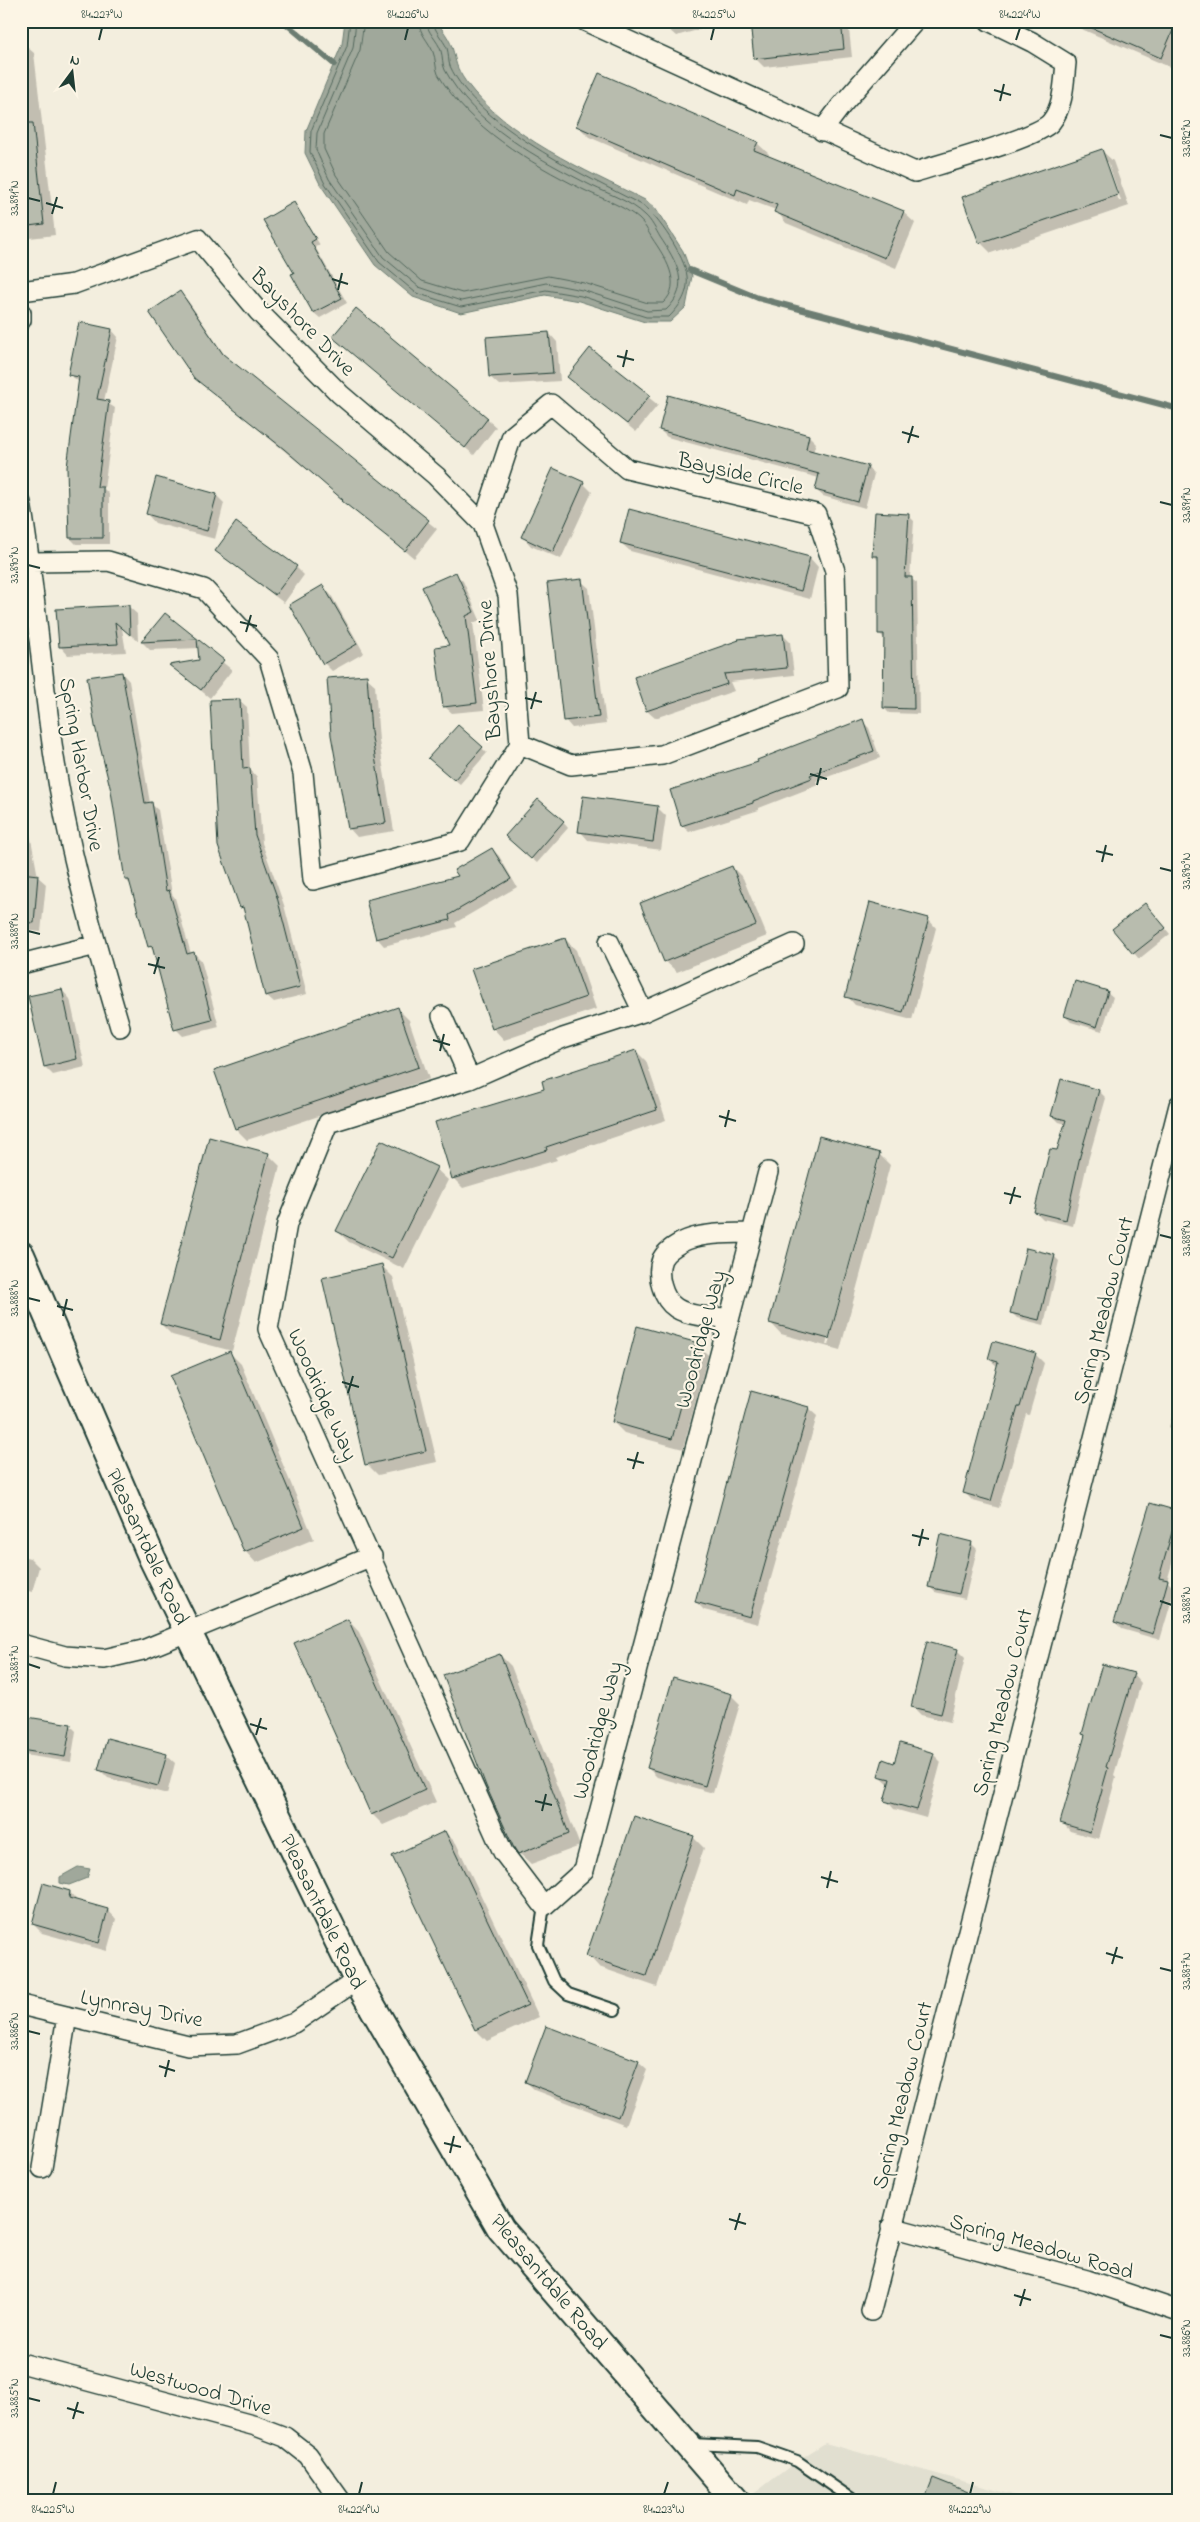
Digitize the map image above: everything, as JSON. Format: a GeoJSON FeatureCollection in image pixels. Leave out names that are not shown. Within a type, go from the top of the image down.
{"type":"FeatureCollection","features":[{"type":"Feature","properties":{"kind":"main road","name":"Pleasantdale Road"},"geometry":{"type":"LineString","coordinates":[[21,1255],[152,1558],[357,1980],[502,2229],[736,2501]]}},
{"type":"Feature","properties":{"kind":"street"},"geometry":{"type":"LineString","coordinates":[[822,131],[840,106],[915,21]]}},
{"type":"Feature","properties":{"kind":"street"},"geometry":{"type":"LineString","coordinates":[[591,22],[822,131],[915,172],[1017,140],[1051,123],[1060,105],[1066,63],[1032,42],[989,21]]}},
{"type":"Feature","properties":{"kind":"street","name":"Bayshore Drive"},"geometry":{"type":"LineString","coordinates":[[21,291],[74,284],[198,239],[258,311],[333,387],[436,476],[483,524],[508,595],[520,744],[460,841],[313,880],[303,773],[269,659],[204,589],[108,561],[31,562]]}},
{"type":"Feature","properties":{"kind":"street"},"geometry":{"type":"LineString","coordinates":[[21,313],[21,320]]}},
{"type":"Feature","properties":{"kind":"street","name":"Bayside Circle"},"geometry":{"type":"LineString","coordinates":[[483,524],[512,436],[551,404],[627,469],[816,514],[835,570],[838,688],[662,755],[571,764],[520,744]]}},
{"type":"Feature","properties":{"kind":"street","name":"Spring Harbor Drive"},"geometry":{"type":"LineString","coordinates":[[21,503],[31,562],[51,738],[74,860],[96,946],[120,1027]]}},
{"type":"Feature","properties":{"kind":"street"},"geometry":{"type":"LineString","coordinates":[[610,942],[643,1012]]}},
{"type":"Feature","properties":{"kind":"street","name":"Woodridge Way"},"geometry":{"type":"LineString","coordinates":[[768,1172],[584,1870],[544,1906],[503,1852],[372,1556],[268,1329],[287,1224],[328,1123],[470,1079],[563,1038],[643,1012],[794,944]]}},
{"type":"Feature","properties":{"kind":"street"},"geometry":{"type":"LineString","coordinates":[[21,964],[96,946]]}},
{"type":"Feature","properties":{"kind":"street"},"geometry":{"type":"LineString","coordinates":[[442,1016],[470,1079]]}},
{"type":"Feature","properties":{"kind":"street","name":"Spring Meadow Court"},"geometry":{"type":"LineString","coordinates":[[871,2312],[891,2227],[1179,1105]]}},
{"type":"Feature","properties":{"kind":"street"},"geometry":{"type":"LineString","coordinates":[[728,1318],[704,1317],[676,1308],[667,1299],[663,1289],[660,1273],[662,1259],[670,1249],[685,1240],[705,1236],[751,1233]]}},
{"type":"Feature","properties":{"kind":"street"},"geometry":{"type":"LineString","coordinates":[[21,1644],[65,1656],[104,1659],[143,1650],[372,1556]]}},
{"type":"Feature","properties":{"kind":"street","name":"Lynnray Drive"},"geometry":{"type":"LineString","coordinates":[[21,2005],[188,2046],[237,2044],[294,2023],[357,1980]]}},
{"type":"Feature","properties":{"kind":"street"},"geometry":{"type":"LineString","coordinates":[[42,2168],[67,2016]]}},
{"type":"Feature","properties":{"kind":"street","name":"Spring Meadow Road"},"geometry":{"type":"LineString","coordinates":[[891,2227],[1087,2280],[1179,2311]]}},
{"type":"Feature","properties":{"kind":"street","name":"Westwood Drive"},"geometry":{"type":"LineString","coordinates":[[21,2363],[256,2426],[285,2437],[308,2455],[341,2501]]}},
{"type":"Feature","properties":{"kind":"lane"},"geometry":{"type":"LineString","coordinates":[[544,1906],[538,1945],[554,1981],[568,1994],[615,2010]]}},
{"type":"Feature","properties":{"kind":"lane"},"geometry":{"type":"LineString","coordinates":[[688,2444],[757,2446],[796,2461],[855,2501]]}},
{"type":"Feature","properties":{"kind":"shaded area"},"geometry":{"type":"Polygon","coordinates":[[[825,2443],[1035,2501],[744,2501],[797,2461],[825,2443]]]}},
{"type":"Feature","properties":{"kind":"water"},"geometry":{"type":"Polygon","coordinates":[[[345,21],[436,21],[449,40],[458,68],[466,82],[483,102],[525,136],[573,164],[645,200],[655,208],[683,251],[692,276],[686,307],[670,322],[645,322],[579,301],[545,295],[461,313],[413,297],[375,265],[320,184],[305,153],[306,131],[342,44],[345,21]]]}},
{"type":"Feature","properties":{"kind":"water"},"geometry":{"type":"Polygon","coordinates":[[[78,1867],[90,1869],[87,1878],[69,1885],[60,1883],[60,1877],[78,1867]]]}},
{"type":"Feature","properties":{"kind":"building"},"geometry":{"type":"Polygon","coordinates":[[[750,21],[841,21],[844,49],[754,59],[750,21]]]}},
{"type":"Feature","properties":{"kind":"building"},"geometry":{"type":"Polygon","coordinates":[[[1076,21],[1177,21],[1161,58],[1076,21]]]}},
{"type":"Feature","properties":{"kind":"building"},"geometry":{"type":"Polygon","coordinates":[[[599,73],[758,142],[754,150],[904,211],[885,258],[774,212],[777,205],[737,189],[735,195],[576,126],[599,73]]]}},
{"type":"Feature","properties":{"kind":"building"},"geometry":{"type":"Polygon","coordinates":[[[21,123],[33,123],[44,224],[21,227],[21,123]]]}},
{"type":"Feature","properties":{"kind":"building"},"geometry":{"type":"Polygon","coordinates":[[[1102,149],[1118,195],[979,243],[962,197],[1102,149]]]}},
{"type":"Feature","properties":{"kind":"building"},"geometry":{"type":"Polygon","coordinates":[[[294,202],[316,239],[311,242],[342,298],[313,313],[291,274],[294,273],[263,220],[294,202]]]}},
{"type":"Feature","properties":{"kind":"building"},"geometry":{"type":"Polygon","coordinates":[[[180,291],[223,354],[429,520],[405,551],[342,501],[284,449],[194,378],[149,312],[180,291]]]}},
{"type":"Feature","properties":{"kind":"building"},"geometry":{"type":"Polygon","coordinates":[[[356,308],[488,418],[465,448],[332,337],[356,308]]]}},
{"type":"Feature","properties":{"kind":"building"},"geometry":{"type":"Polygon","coordinates":[[[79,322],[112,329],[97,399],[109,401],[97,487],[103,487],[103,538],[69,538],[67,467],[79,377],[68,375],[79,322]]]}},
{"type":"Feature","properties":{"kind":"building"},"geometry":{"type":"Polygon","coordinates":[[[549,332],[553,373],[489,377],[486,337],[549,332]]]}},
{"type":"Feature","properties":{"kind":"building"},"geometry":{"type":"Polygon","coordinates":[[[590,348],[650,395],[627,424],[567,377],[590,348]]]}},
{"type":"Feature","properties":{"kind":"building"},"geometry":{"type":"Polygon","coordinates":[[[668,395],[809,435],[806,449],[868,466],[858,502],[815,490],[819,474],[659,430],[668,395]]]}},
{"type":"Feature","properties":{"kind":"building"},"geometry":{"type":"Polygon","coordinates":[[[553,468],[584,482],[553,552],[521,537],[553,468]]]}},
{"type":"Feature","properties":{"kind":"building"},"geometry":{"type":"Polygon","coordinates":[[[156,477],[217,494],[207,531],[146,514],[156,477]]]}},
{"type":"Feature","properties":{"kind":"building"},"geometry":{"type":"Polygon","coordinates":[[[629,509],[810,557],[801,591],[620,543],[629,509]]]}},
{"type":"Feature","properties":{"kind":"building"},"geometry":{"type":"Polygon","coordinates":[[[875,512],[909,514],[905,577],[912,577],[914,709],[883,708],[884,634],[878,634],[878,556],[872,556],[875,512]]]}},
{"type":"Feature","properties":{"kind":"building"},"geometry":{"type":"Polygon","coordinates":[[[236,522],[297,566],[275,595],[215,551],[236,522]]]}},
{"type":"Feature","properties":{"kind":"building"},"geometry":{"type":"Polygon","coordinates":[[[456,572],[474,612],[466,616],[477,703],[443,707],[435,647],[449,645],[422,587],[456,572]]]}},
{"type":"Feature","properties":{"kind":"building"},"geometry":{"type":"Polygon","coordinates":[[[582,579],[599,717],[563,721],[547,583],[582,579]]]}},
{"type":"Feature","properties":{"kind":"building"},"geometry":{"type":"Polygon","coordinates":[[[323,585],[357,644],[323,664],[289,605],[323,585]]]}},
{"type":"Feature","properties":{"kind":"building"},"geometry":{"type":"Polygon","coordinates":[[[129,605],[130,635],[115,622],[118,644],[59,647],[56,609],[129,605]]]}},
{"type":"Feature","properties":{"kind":"building"},"geometry":{"type":"Polygon","coordinates":[[[165,613],[224,660],[201,690],[169,665],[199,660],[197,639],[141,642],[165,613]]]}},
{"type":"Feature","properties":{"kind":"building"},"geometry":{"type":"Polygon","coordinates":[[[783,634],[787,668],[724,674],[727,684],[646,711],[634,677],[738,639],[783,634]]]}},
{"type":"Feature","properties":{"kind":"building"},"geometry":{"type":"Polygon","coordinates":[[[122,672],[145,803],[152,802],[166,891],[169,890],[187,954],[194,952],[212,1020],[174,1030],[152,946],[148,947],[129,880],[125,880],[111,791],[95,726],[87,677],[122,672]]]}},
{"type":"Feature","properties":{"kind":"building"},"geometry":{"type":"Polygon","coordinates":[[[367,675],[371,732],[386,823],[348,829],[331,735],[327,678],[367,675]]]}},
{"type":"Feature","properties":{"kind":"building"},"geometry":{"type":"Polygon","coordinates":[[[240,699],[243,769],[250,768],[255,835],[277,897],[300,987],[265,996],[243,907],[240,908],[218,846],[210,700],[240,699]]]}},
{"type":"Feature","properties":{"kind":"building"},"geometry":{"type":"Polygon","coordinates":[[[863,719],[874,751],[810,775],[812,778],[753,801],[753,803],[681,826],[670,790],[758,762],[757,760],[863,719]]]}},
{"type":"Feature","properties":{"kind":"building"},"geometry":{"type":"Polygon","coordinates":[[[458,725],[483,747],[454,780],[428,758],[458,725]]]}},
{"type":"Feature","properties":{"kind":"building"},"geometry":{"type":"Polygon","coordinates":[[[583,796],[658,806],[653,842],[578,832],[583,796]]]}},
{"type":"Feature","properties":{"kind":"building"},"geometry":{"type":"Polygon","coordinates":[[[538,799],[564,821],[531,859],[505,836],[538,799]]]}},
{"type":"Feature","properties":{"kind":"building"},"geometry":{"type":"Polygon","coordinates":[[[492,848],[511,879],[449,915],[450,920],[376,939],[366,900],[458,876],[454,870],[492,848]]]}},
{"type":"Feature","properties":{"kind":"building"},"geometry":{"type":"Polygon","coordinates":[[[732,866],[756,925],[664,962],[640,903],[732,866]]]}},
{"type":"Feature","properties":{"kind":"building"},"geometry":{"type":"Polygon","coordinates":[[[21,873],[38,875],[34,923],[21,922],[21,873]]]}},
{"type":"Feature","properties":{"kind":"building"},"geometry":{"type":"Polygon","coordinates":[[[870,902],[929,918],[903,1012],[845,997],[870,902]]]}},
{"type":"Feature","properties":{"kind":"building"},"geometry":{"type":"Polygon","coordinates":[[[1145,903],[1166,928],[1133,954],[1112,929],[1145,903]]]}},
{"type":"Feature","properties":{"kind":"building"},"geometry":{"type":"Polygon","coordinates":[[[565,938],[586,997],[492,1029],[471,969],[565,938]]]}},
{"type":"Feature","properties":{"kind":"building"},"geometry":{"type":"Polygon","coordinates":[[[1075,981],[1108,991],[1097,1027],[1064,1016],[1075,981]]]}},
{"type":"Feature","properties":{"kind":"building"},"geometry":{"type":"Polygon","coordinates":[[[62,989],[77,1059],[44,1067],[28,996],[62,989]]]}},
{"type":"Feature","properties":{"kind":"building"},"geometry":{"type":"Polygon","coordinates":[[[398,1007],[419,1067],[235,1129],[214,1070],[398,1007]]]}},
{"type":"Feature","properties":{"kind":"building"},"geometry":{"type":"Polygon","coordinates":[[[636,1050],[657,1110],[546,1147],[547,1150],[452,1179],[435,1122],[544,1089],[542,1081],[636,1050]]]}},
{"type":"Feature","properties":{"kind":"building"},"geometry":{"type":"Polygon","coordinates":[[[1061,1079],[1099,1090],[1080,1156],[1066,1220],[1034,1212],[1050,1149],[1057,1150],[1066,1120],[1051,1116],[1061,1079]]]}},
{"type":"Feature","properties":{"kind":"building"},"geometry":{"type":"Polygon","coordinates":[[[819,1136],[880,1153],[829,1339],[769,1323],[819,1136]]]}},
{"type":"Feature","properties":{"kind":"building"},"geometry":{"type":"Polygon","coordinates":[[[209,1137],[269,1153],[220,1340],[160,1324],[209,1137]]]}},
{"type":"Feature","properties":{"kind":"building"},"geometry":{"type":"Polygon","coordinates":[[[381,1140],[437,1167],[392,1258],[336,1231],[381,1140]]]}},
{"type":"Feature","properties":{"kind":"building"},"geometry":{"type":"Polygon","coordinates":[[[1026,1248],[1055,1255],[1039,1320],[1010,1313],[1026,1248]]]}},
{"type":"Feature","properties":{"kind":"building"},"geometry":{"type":"Polygon","coordinates":[[[382,1264],[426,1451],[365,1465],[322,1278],[382,1264]]]}},
{"type":"Feature","properties":{"kind":"building"},"geometry":{"type":"Polygon","coordinates":[[[637,1326],[698,1343],[672,1439],[612,1422],[637,1326]]]}},
{"type":"Feature","properties":{"kind":"building"},"geometry":{"type":"Polygon","coordinates":[[[993,1341],[1036,1353],[1020,1407],[1018,1407],[991,1501],[963,1493],[998,1362],[988,1359],[993,1341]]]}},
{"type":"Feature","properties":{"kind":"building"},"geometry":{"type":"Polygon","coordinates":[[[230,1351],[304,1527],[244,1552],[170,1376],[230,1351]]]}},
{"type":"Feature","properties":{"kind":"building"},"geometry":{"type":"Polygon","coordinates":[[[751,1391],[809,1407],[750,1617],[695,1602],[751,1391]]]}},
{"type":"Feature","properties":{"kind":"building"},"geometry":{"type":"Polygon","coordinates":[[[1150,1503],[1178,1511],[1159,1578],[1168,1580],[1153,1634],[1114,1622],[1150,1503]]]}},
{"type":"Feature","properties":{"kind":"building"},"geometry":{"type":"Polygon","coordinates":[[[940,1534],[972,1542],[959,1594],[928,1587],[940,1534]]]}},
{"type":"Feature","properties":{"kind":"building"},"geometry":{"type":"Polygon","coordinates":[[[348,1619],[425,1790],[371,1815],[294,1643],[348,1619]]]}},
{"type":"Feature","properties":{"kind":"building"},"geometry":{"type":"Polygon","coordinates":[[[927,1641],[958,1649],[941,1714],[911,1707],[927,1641]]]}},
{"type":"Feature","properties":{"kind":"building"},"geometry":{"type":"Polygon","coordinates":[[[500,1654],[569,1834],[518,1854],[486,1786],[443,1675],[500,1654]]]}},
{"type":"Feature","properties":{"kind":"building"},"geometry":{"type":"Polygon","coordinates":[[[1102,1664],[1134,1673],[1106,1767],[1108,1768],[1090,1832],[1060,1823],[1085,1735],[1082,1734],[1102,1664]]]}},
{"type":"Feature","properties":{"kind":"building"},"geometry":{"type":"Polygon","coordinates":[[[673,1677],[732,1694],[705,1786],[647,1768],[673,1677]]]}},
{"type":"Feature","properties":{"kind":"building"},"geometry":{"type":"Polygon","coordinates":[[[21,1716],[71,1724],[65,1757],[21,1750],[21,1716]]]}},
{"type":"Feature","properties":{"kind":"building"},"geometry":{"type":"Polygon","coordinates":[[[107,1738],[167,1754],[158,1786],[98,1770],[107,1738]]]}},
{"type":"Feature","properties":{"kind":"building"},"geometry":{"type":"Polygon","coordinates":[[[900,1743],[934,1753],[917,1810],[884,1801],[890,1779],[878,1776],[883,1759],[894,1763],[900,1743]]]}},
{"type":"Feature","properties":{"kind":"building"},"geometry":{"type":"Polygon","coordinates":[[[634,1816],[694,1836],[646,1976],[586,1956],[634,1816]]]}},
{"type":"Feature","properties":{"kind":"building"},"geometry":{"type":"Polygon","coordinates":[[[445,1831],[528,2005],[475,2030],[392,1856],[445,1831]]]}},
{"type":"Feature","properties":{"kind":"building"},"geometry":{"type":"Polygon","coordinates":[[[43,1883],[70,1891],[69,1898],[108,1909],[99,1943],[32,1924],[43,1883]]]}},
{"type":"Feature","properties":{"kind":"building"},"geometry":{"type":"Polygon","coordinates":[[[546,2026],[639,2061],[618,2117],[525,2082],[546,2026]]]}},
{"type":"Feature","properties":{"kind":"building"},"geometry":{"type":"Polygon","coordinates":[[[933,2478],[988,2500],[988,2501],[924,2501],[933,2478]]]}},
{"type":"Feature","properties":{"kind":"waterway"},"geometry":{"type":"LineString","coordinates":[[283,21],[334,64]]}},
{"type":"Feature","properties":{"kind":"waterway"},"geometry":{"type":"LineString","coordinates":[[690,270],[758,298],[1179,409]]}}]}
